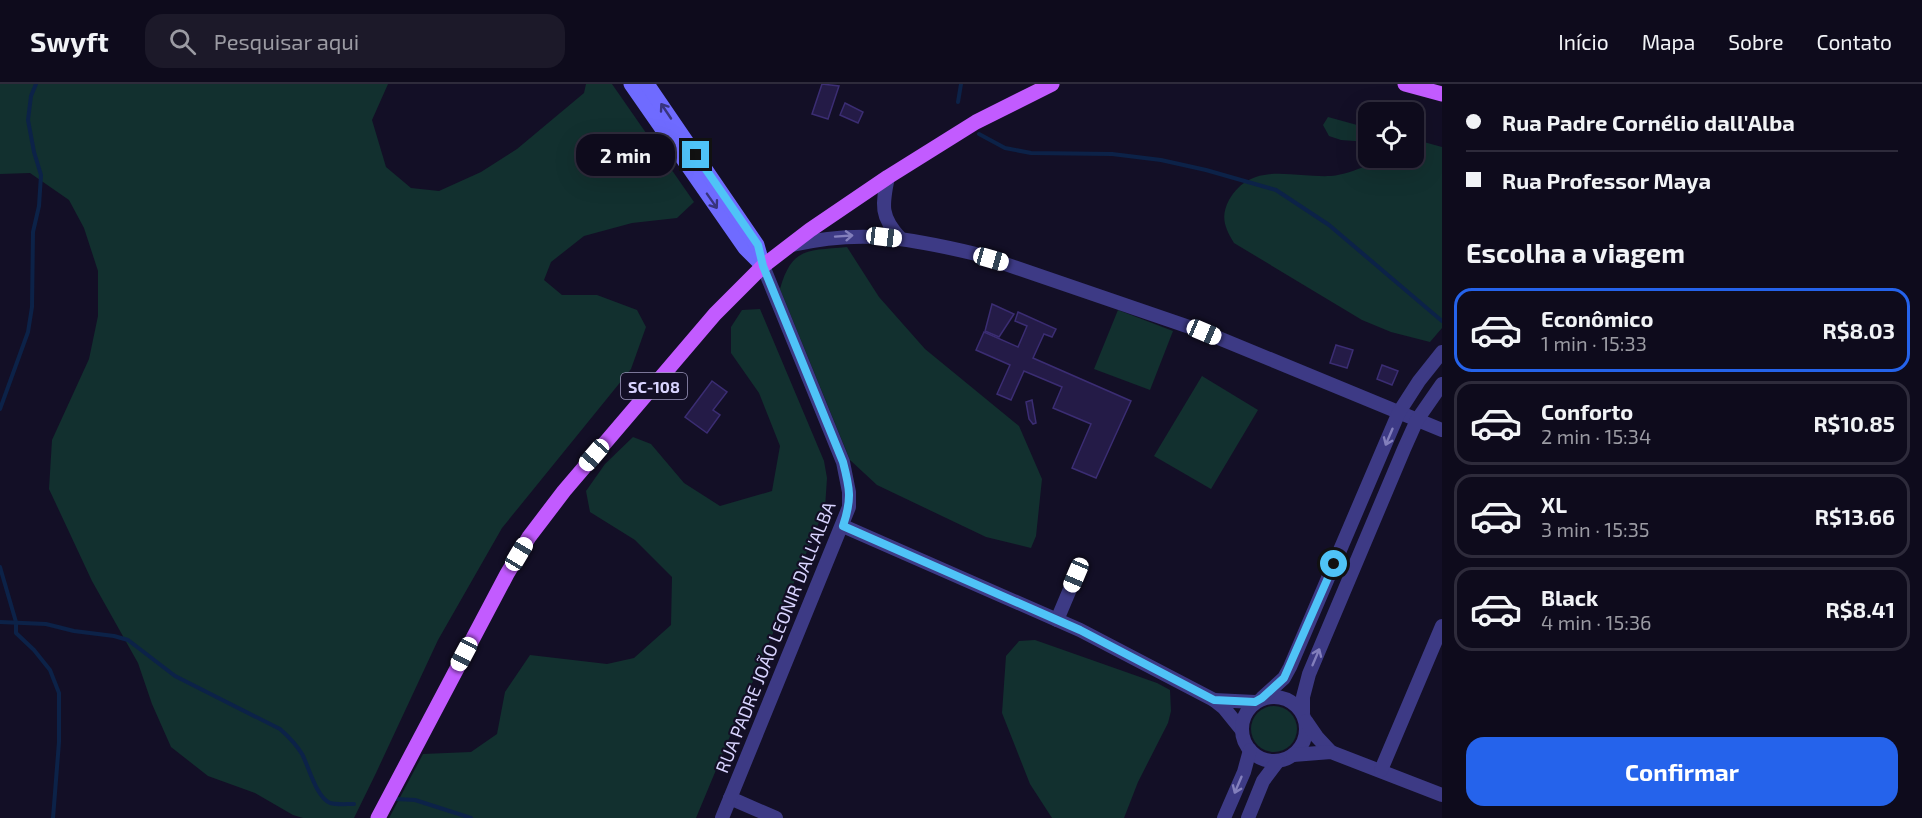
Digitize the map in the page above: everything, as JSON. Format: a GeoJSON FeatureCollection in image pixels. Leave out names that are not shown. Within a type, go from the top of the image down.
{"type":"FeatureCollection","features":[{"type":"Feature","properties":{"kind":"main road"},"geometry":{"type":"LineString","coordinates":[[631,84],[745,248],[763,266]]}},
{"type":"Feature","properties":{"kind":"main road"},"geometry":{"type":"LineString","coordinates":[[647,84],[758,245],[763,266]]}},
{"type":"Feature","properties":{"kind":"main road"},"geometry":{"type":"LineString","coordinates":[[1405,84],[1442,94]]}},
{"type":"Feature","properties":{"kind":"main road","name":"SC-108"},"geometry":{"type":"LineString","coordinates":[[378,818],[507,574],[546,513],[708,323],[763,266],[789,245],[888,177],[976,122],[1043,86]]}},
{"type":"Feature","properties":{"kind":"street"},"geometry":{"type":"LineString","coordinates":[[888,177],[883,200],[884,213],[888,226],[900,239]]}},
{"type":"Feature","properties":{"kind":"street"},"geometry":{"type":"LineString","coordinates":[[789,245],[848,236],[900,239],[942,246],[1006,263],[1167,318],[1442,430]]}},
{"type":"Feature","properties":{"kind":"street","name":"RUA PADRE JOÃO LEONIR DALL'ALBA"},"geometry":{"type":"LineString","coordinates":[[722,818],[849,507],[849,492],[843,462],[763,266]]}},
{"type":"Feature","properties":{"kind":"street"},"geometry":{"type":"LineString","coordinates":[[1241,729],[1245,714],[1284,678],[1290,667],[1399,412],[1419,381],[1442,352]]}},
{"type":"Feature","properties":{"kind":"street"},"geometry":{"type":"LineString","coordinates":[[1293,755],[1306,736],[1303,697],[1309,674],[1417,420],[1442,384]]}},
{"type":"Feature","properties":{"kind":"street"},"geometry":{"type":"LineString","coordinates":[[843,526],[1057,620],[1214,700],[1224,708],[1241,729],[1245,744],[1263,759],[1278,760],[1293,755],[1330,752],[1442,795]]}},
{"type":"Feature","properties":{"kind":"street"},"geometry":{"type":"LineString","coordinates":[[1057,620],[1076,575]]}},
{"type":"Feature","properties":{"kind":"street"},"geometry":{"type":"LineString","coordinates":[[1381,770],[1442,627]]}},
{"type":"Feature","properties":{"kind":"street"},"geometry":{"type":"LineString","coordinates":[[1214,700],[1258,700],[1278,696],[1285,698],[1292,702],[1330,752]]}},
{"type":"Feature","properties":{"kind":"street"},"geometry":{"type":"LineString","coordinates":[[1224,818],[1244,772],[1250,750]]}},
{"type":"Feature","properties":{"kind":"street"},"geometry":{"type":"LineString","coordinates":[[1248,818],[1263,781],[1278,760]]}},
{"type":"Feature","properties":{"kind":"street"},"geometry":{"type":"LineString","coordinates":[[730,798],[776,818]]}},
{"type":"Feature","properties":{"kind":"green space"},"geometry":{"type":"Polygon","coordinates":[[[0,84],[388,84],[372,120],[386,167],[411,188],[439,191],[481,172],[517,149],[584,93],[586,84],[612,84],[694,202],[677,218],[632,223],[584,236],[551,262],[544,280],[562,295],[597,295],[637,310],[646,327],[631,369],[502,528],[438,640],[354,818],[303,818],[293,815],[255,793],[208,776],[171,747],[152,704],[138,663],[92,581],[49,489],[52,440],[89,359],[98,316],[98,271],[84,228],[69,200],[30,173],[0,174],[0,84]]]}},
{"type":"Feature","properties":{"kind":"green space"},"geometry":{"type":"Polygon","coordinates":[[[1328,117],[1358,125],[1358,141],[1329,136],[1323,125],[1328,117]]]}},
{"type":"Feature","properties":{"kind":"green space"},"geometry":{"type":"Polygon","coordinates":[[[1424,142],[1442,147],[1442,328],[1430,342],[1391,332],[1362,320],[1234,243],[1231,238],[1224,217],[1226,206],[1238,188],[1249,180],[1261,175],[1317,176],[1361,168],[1424,168],[1424,142]]]}},
{"type":"Feature","properties":{"kind":"green space"},"geometry":{"type":"Polygon","coordinates":[[[847,247],[879,297],[925,349],[1019,426],[1042,479],[1036,536],[1031,548],[986,537],[877,485],[850,460],[780,289],[790,265],[796,258],[812,251],[847,247]]]}},
{"type":"Feature","properties":{"kind":"green space"},"geometry":{"type":"Polygon","coordinates":[[[760,309],[824,461],[827,478],[825,508],[696,818],[389,818],[423,754],[471,752],[497,734],[505,692],[530,655],[607,664],[634,658],[671,625],[672,577],[635,540],[590,512],[586,491],[605,464],[633,437],[651,444],[684,483],[720,506],[772,491],[780,446],[759,393],[731,353],[731,327],[742,310],[760,309]]]}},
{"type":"Feature","properties":{"kind":"green space"},"geometry":{"type":"Polygon","coordinates":[[[1118,310],[1173,331],[1150,390],[1094,369],[1118,310]]]}},
{"type":"Feature","properties":{"kind":"green space"},"geometry":{"type":"Polygon","coordinates":[[[1202,376],[1258,410],[1211,489],[1154,456],[1202,376]]]}},
{"type":"Feature","properties":{"kind":"green space"},"geometry":{"type":"Polygon","coordinates":[[[1035,640],[1157,683],[1170,690],[1171,711],[1168,723],[1138,782],[1124,818],[1052,818],[1030,784],[1002,713],[1006,656],[1019,641],[1035,640]]]}},
{"type":"Feature","properties":{"kind":"green space"},"geometry":{"type":"Polygon","coordinates":[[[1274,706],[1290,713],[1297,729],[1290,745],[1274,752],[1258,745],[1251,729],[1258,713],[1274,706]]]}},
{"type":"Feature","properties":{"kind":"building"},"geometry":{"type":"Polygon","coordinates":[[[822,84],[839,86],[828,119],[812,114],[822,84]]]}},
{"type":"Feature","properties":{"kind":"building"},"geometry":{"type":"Polygon","coordinates":[[[845,103],[863,112],[858,123],[840,115],[845,103]]]}},
{"type":"Feature","properties":{"kind":"building"},"geometry":{"type":"Polygon","coordinates":[[[992,304],[1014,314],[999,337],[985,331],[992,304]]]}},
{"type":"Feature","properties":{"kind":"building"},"geometry":{"type":"Polygon","coordinates":[[[1018,312],[1056,329],[1052,337],[1044,334],[1033,358],[1131,401],[1096,478],[1072,468],[1091,424],[1053,408],[1062,387],[1024,371],[1011,400],[997,394],[1010,365],[976,350],[984,332],[1018,347],[1027,326],[1015,321],[1018,312]]]}},
{"type":"Feature","properties":{"kind":"building"},"geometry":{"type":"Polygon","coordinates":[[[1336,345],[1353,350],[1347,368],[1330,363],[1336,345]]]}},
{"type":"Feature","properties":{"kind":"building"},"geometry":{"type":"Polygon","coordinates":[[[1382,365],[1398,371],[1392,385],[1377,379],[1382,365]]]}},
{"type":"Feature","properties":{"kind":"building"},"geometry":{"type":"Polygon","coordinates":[[[712,381],[727,392],[713,410],[720,415],[707,433],[685,417],[712,381]]]}},
{"type":"Feature","properties":{"kind":"building"},"geometry":{"type":"Polygon","coordinates":[[[1032,400],[1036,423],[1033,424],[1029,419],[1026,402],[1032,400]]]}},
{"type":"Feature","properties":{"kind":"waterway"},"geometry":{"type":"LineString","coordinates":[[0,409],[28,332],[32,307],[33,232],[39,206],[41,175],[28,120],[31,96],[36,84]]}},
{"type":"Feature","properties":{"kind":"waterway"},"geometry":{"type":"LineString","coordinates":[[958,102],[961,84]]}},
{"type":"Feature","properties":{"kind":"waterway"},"geometry":{"type":"LineString","coordinates":[[979,134],[1005,148],[1031,153],[1112,154],[1161,160],[1276,190],[1329,225],[1442,321]]}},
{"type":"Feature","properties":{"kind":"waterway"},"geometry":{"type":"LineString","coordinates":[[0,567],[16,622],[16,633],[50,670],[59,693],[59,742],[53,818]]}},
{"type":"Feature","properties":{"kind":"waterway"},"geometry":{"type":"LineString","coordinates":[[0,622],[46,624],[128,640],[175,676],[280,729],[300,750],[325,800],[333,804],[354,804]]}},
{"type":"Feature","properties":{"kind":"waterway"},"geometry":{"type":"LineString","coordinates":[[396,799],[415,800],[471,818]]}},
{"type":"Feature","properties":{"kind":"route"},"geometry":{"type":"LineString","coordinates":[[696,155],[758,245],[763,266],[843,462],[849,492],[849,507],[843,526],[1080,630],[1214,700],[1236,702],[1255,702],[1284,678],[1334,564]]}}]}
